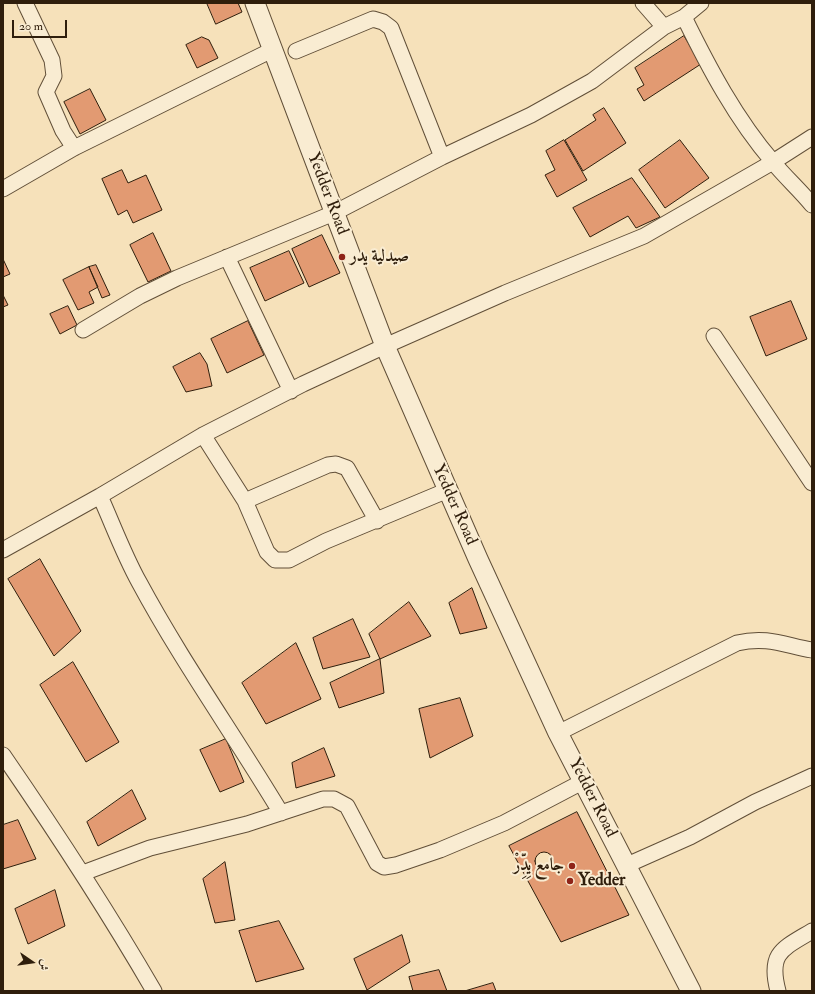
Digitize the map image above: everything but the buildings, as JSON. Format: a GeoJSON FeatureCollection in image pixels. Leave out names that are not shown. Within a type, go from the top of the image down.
{"type":"FeatureCollection","features":[{"type":"Feature","properties":{"kind":"street"},"geometry":{"type":"LineString","coordinates":[[25,3],[52,60],[54,76],[46,92],[63,131],[74,148]]}},
{"type":"Feature","properties":{"kind":"street","name":"Yedder Road"},"geometry":{"type":"LineString","coordinates":[[255,3],[385,346],[448,490],[558,733],[691,991]]}},
{"type":"Feature","properties":{"kind":"street"},"geometry":{"type":"LineString","coordinates":[[643,3],[664,27]]}},
{"type":"Feature","properties":{"kind":"street"},"geometry":{"type":"LineString","coordinates":[[83,330],[140,296],[227,257],[334,213],[442,157],[532,115],[592,80],[664,27],[684,17],[701,3]]}},
{"type":"Feature","properties":{"kind":"street"},"geometry":{"type":"LineString","coordinates":[[684,17],[723,90],[744,124],[773,162],[812,205]]}},
{"type":"Feature","properties":{"kind":"street"},"geometry":{"type":"LineString","coordinates":[[296,51],[373,19],[383,22],[390,28],[442,157]]}},
{"type":"Feature","properties":{"kind":"street"},"geometry":{"type":"LineString","coordinates":[[3,189],[74,148],[272,50]]}},
{"type":"Feature","properties":{"kind":"street"},"geometry":{"type":"LineString","coordinates":[[3,550],[100,496],[203,435],[291,391],[385,346],[505,293],[644,236],[773,162],[812,137]]}},
{"type":"Feature","properties":{"kind":"street"},"geometry":{"type":"LineString","coordinates":[[227,257],[291,391]]}},
{"type":"Feature","properties":{"kind":"street"},"geometry":{"type":"LineString","coordinates":[[714,336],[812,483]]}},
{"type":"Feature","properties":{"kind":"street"},"geometry":{"type":"LineString","coordinates":[[203,435],[245,501],[267,552],[271,557],[278,561],[289,560],[326,541],[377,521],[448,490]]}},
{"type":"Feature","properties":{"kind":"street"},"geometry":{"type":"LineString","coordinates":[[245,501],[269,489],[328,465],[336,464],[347,468],[377,521]]}},
{"type":"Feature","properties":{"kind":"street"},"geometry":{"type":"LineString","coordinates":[[100,496],[139,581],[200,686],[252,764],[281,813]]}},
{"type":"Feature","properties":{"kind":"street"},"geometry":{"type":"LineString","coordinates":[[558,733],[737,643],[748,640],[777,642],[812,650]]}},
{"type":"Feature","properties":{"kind":"street"},"geometry":{"type":"LineString","coordinates":[[3,755],[83,873],[119,930],[154,991]]}},
{"type":"Feature","properties":{"kind":"street"},"geometry":{"type":"LineString","coordinates":[[627,865],[696,834],[755,802],[812,776]]}},
{"type":"Feature","properties":{"kind":"street"},"geometry":{"type":"LineString","coordinates":[[83,873],[150,848],[247,824],[323,799],[334,799],[341,802],[350,811],[377,863],[384,867],[396,865],[440,850],[504,823],[584,781]]}},
{"type":"Feature","properties":{"kind":"street"},"geometry":{"type":"LineString","coordinates":[[778,991],[774,975],[774,967],[777,956],[792,942],[812,931]]}},
{"type":"Feature","properties":{"kind":"place","name":"صيدلية يدر"},"geometry":{"type":"Point","coordinates":[342,257]}},
{"type":"Feature","properties":{"kind":"place","name":"جامع يِدِّرْ"},"geometry":{"type":"Point","coordinates":[572,866]}},
{"type":"Feature","properties":{"kind":"place","name":"Yedder"},"geometry":{"type":"Point","coordinates":[570,881]}}]}
